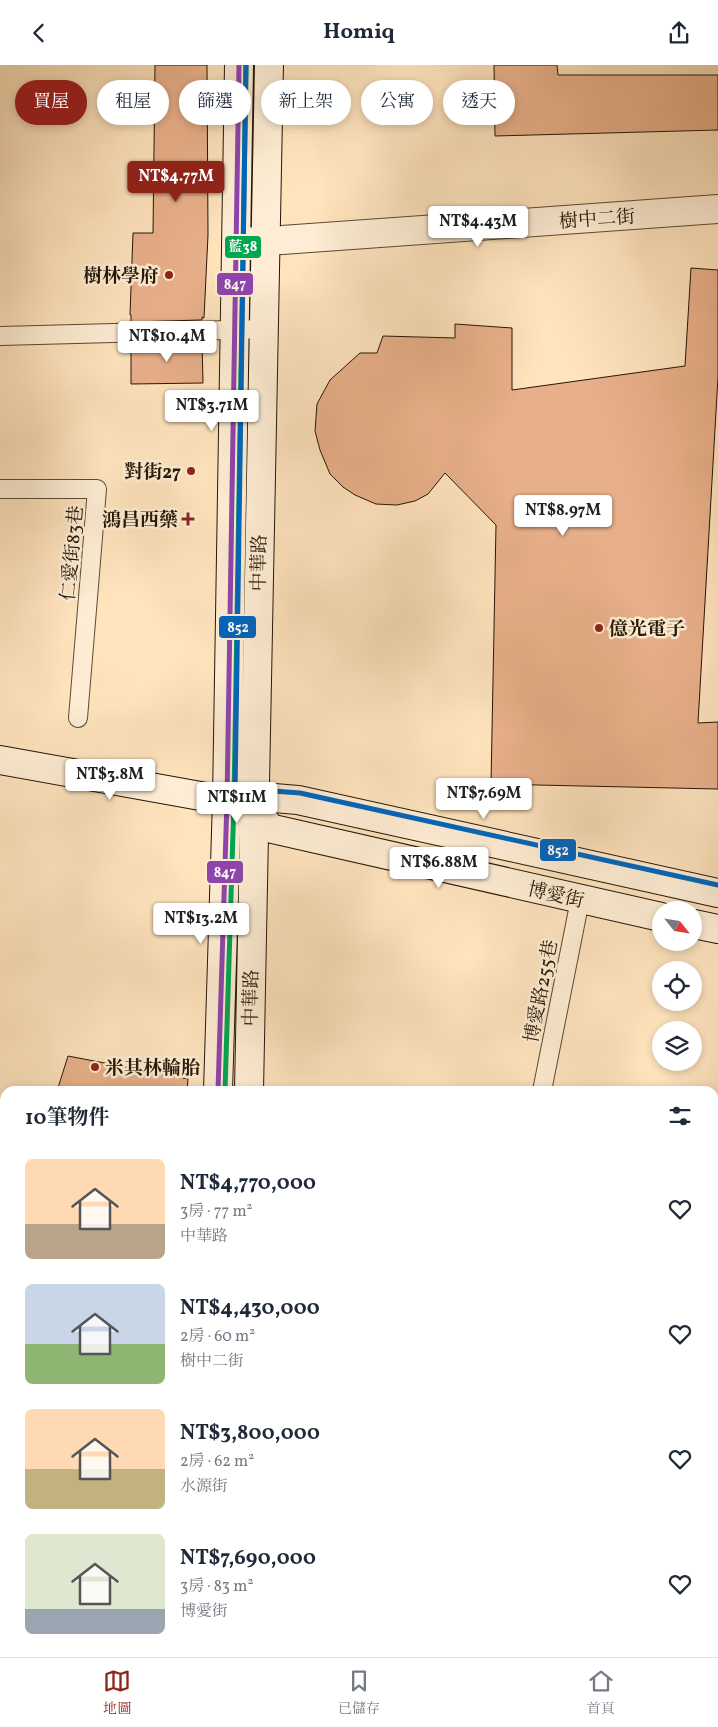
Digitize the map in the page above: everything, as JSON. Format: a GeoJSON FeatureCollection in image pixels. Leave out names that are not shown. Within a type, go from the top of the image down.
{"type":"FeatureCollection","features":[{"type":"Feature","properties":{"kind":"street","name":"中華路"},"geometry":{"type":"LineString","coordinates":[[239,65],[235,330],[240,803],[248,1086]]}},
{"type":"Feature","properties":{"kind":"street","name":"中華路"},"geometry":{"type":"LineString","coordinates":[[218,1086],[240,803],[262,329],[267,185],[268,65]]}},
{"type":"Feature","properties":{"kind":"street","name":"樹中二街"},"geometry":{"type":"LineString","coordinates":[[236,242],[718,209]]}},
{"type":"Feature","properties":{"kind":"street"},"geometry":{"type":"LineString","coordinates":[[0,760],[240,803]]}},
{"type":"Feature","properties":{"kind":"street","name":"博愛街"},"geometry":{"type":"LineString","coordinates":[[240,803],[274,797],[298,801],[718,893]]}},
{"type":"Feature","properties":{"kind":"street","name":"博愛街"},"geometry":{"type":"LineString","coordinates":[[240,803],[268,827],[273,829],[652,915]]}},
{"type":"Feature","properties":{"kind":"street"},"geometry":{"type":"LineString","coordinates":[[702,926],[718,929]]}},
{"type":"Feature","properties":{"kind":"lane"},"geometry":{"type":"LineString","coordinates":[[0,336],[262,329]]}},
{"type":"Feature","properties":{"kind":"lane","name":"仁愛街83巷"},"geometry":{"type":"LineString","coordinates":[[0,489],[97,489],[78,718]]}},
{"type":"Feature","properties":{"kind":"lane","name":"博愛路255巷"},"geometry":{"type":"LineString","coordinates":[[543,1086],[580,900]]}},
{"type":"Feature","properties":{"kind":"building"},"geometry":{"type":"Polygon","coordinates":[[[155,65],[207,65],[207,80],[179,80],[179,125],[207,125],[208,235],[204,318],[202,317],[202,320],[131,322],[133,233],[153,233],[154,125],[169,125],[169,80],[155,80],[155,65]]]}},
{"type":"Feature","properties":{"kind":"building"},"geometry":{"type":"Polygon","coordinates":[[[494,65],[557,65],[558,75],[718,75],[718,130],[495,136],[495,125],[515,125],[515,80],[494,80],[494,65]]]}},
{"type":"Feature","properties":{"kind":"building","name":"億光電子"},"geometry":{"type":"Polygon","coordinates":[[[691,268],[718,270],[718,377],[698,723],[718,722],[718,789],[491,784],[496,525],[445,473],[428,494],[415,501],[397,505],[376,504],[355,495],[343,487],[330,474],[320,450],[315,431],[317,404],[330,380],[360,353],[377,353],[383,336],[455,338],[455,324],[512,328],[512,390],[685,366],[691,268]]]}},
{"type":"Feature","properties":{"kind":"building"},"geometry":{"type":"Polygon","coordinates":[[[202,341],[203,383],[131,384],[131,343],[202,341]]]}},
{"type":"Feature","properties":{"kind":"building","name":"米其林輪胎"},"geometry":{"type":"Polygon","coordinates":[[[68,1056],[188,1079],[187,1086],[59,1086],[68,1056]]]}},
{"type":"Feature","properties":{"kind":"transit line","name":"847"},"geometry":{"type":"LineString","coordinates":[[218,1086],[227,800],[239,65]]}},
{"type":"Feature","properties":{"kind":"transit line","name":"藍38"},"geometry":{"type":"LineString","coordinates":[[225,1086],[234,800],[246,65]]}},
{"type":"Feature","properties":{"kind":"transit line","name":"852"},"geometry":{"type":"LineString","coordinates":[[246,65],[235,794],[255,798]]}},
{"type":"Feature","properties":{"kind":"transit line","name":"852"},"geometry":{"type":"LineString","coordinates":[[252,798],[273,791],[300,793],[718,885]]}},
{"type":"Feature","properties":{"kind":"place","name":"樹林學府"},"geometry":{"type":"Point","coordinates":[169,275]}},
{"type":"Feature","properties":{"kind":"place","name":"對街27"},"geometry":{"type":"Point","coordinates":[191,471]}},
{"type":"Feature","properties":{"kind":"place","name":"鴻昌西藥"},"geometry":{"type":"Point","coordinates":[188,519]}},
{"type":"Feature","properties":{"kind":"place","name":"億光電子"},"geometry":{"type":"Point","coordinates":[599,628]}},
{"type":"Feature","properties":{"kind":"place","name":"米其林輪胎"},"geometry":{"type":"Point","coordinates":[95,1067]}}]}
